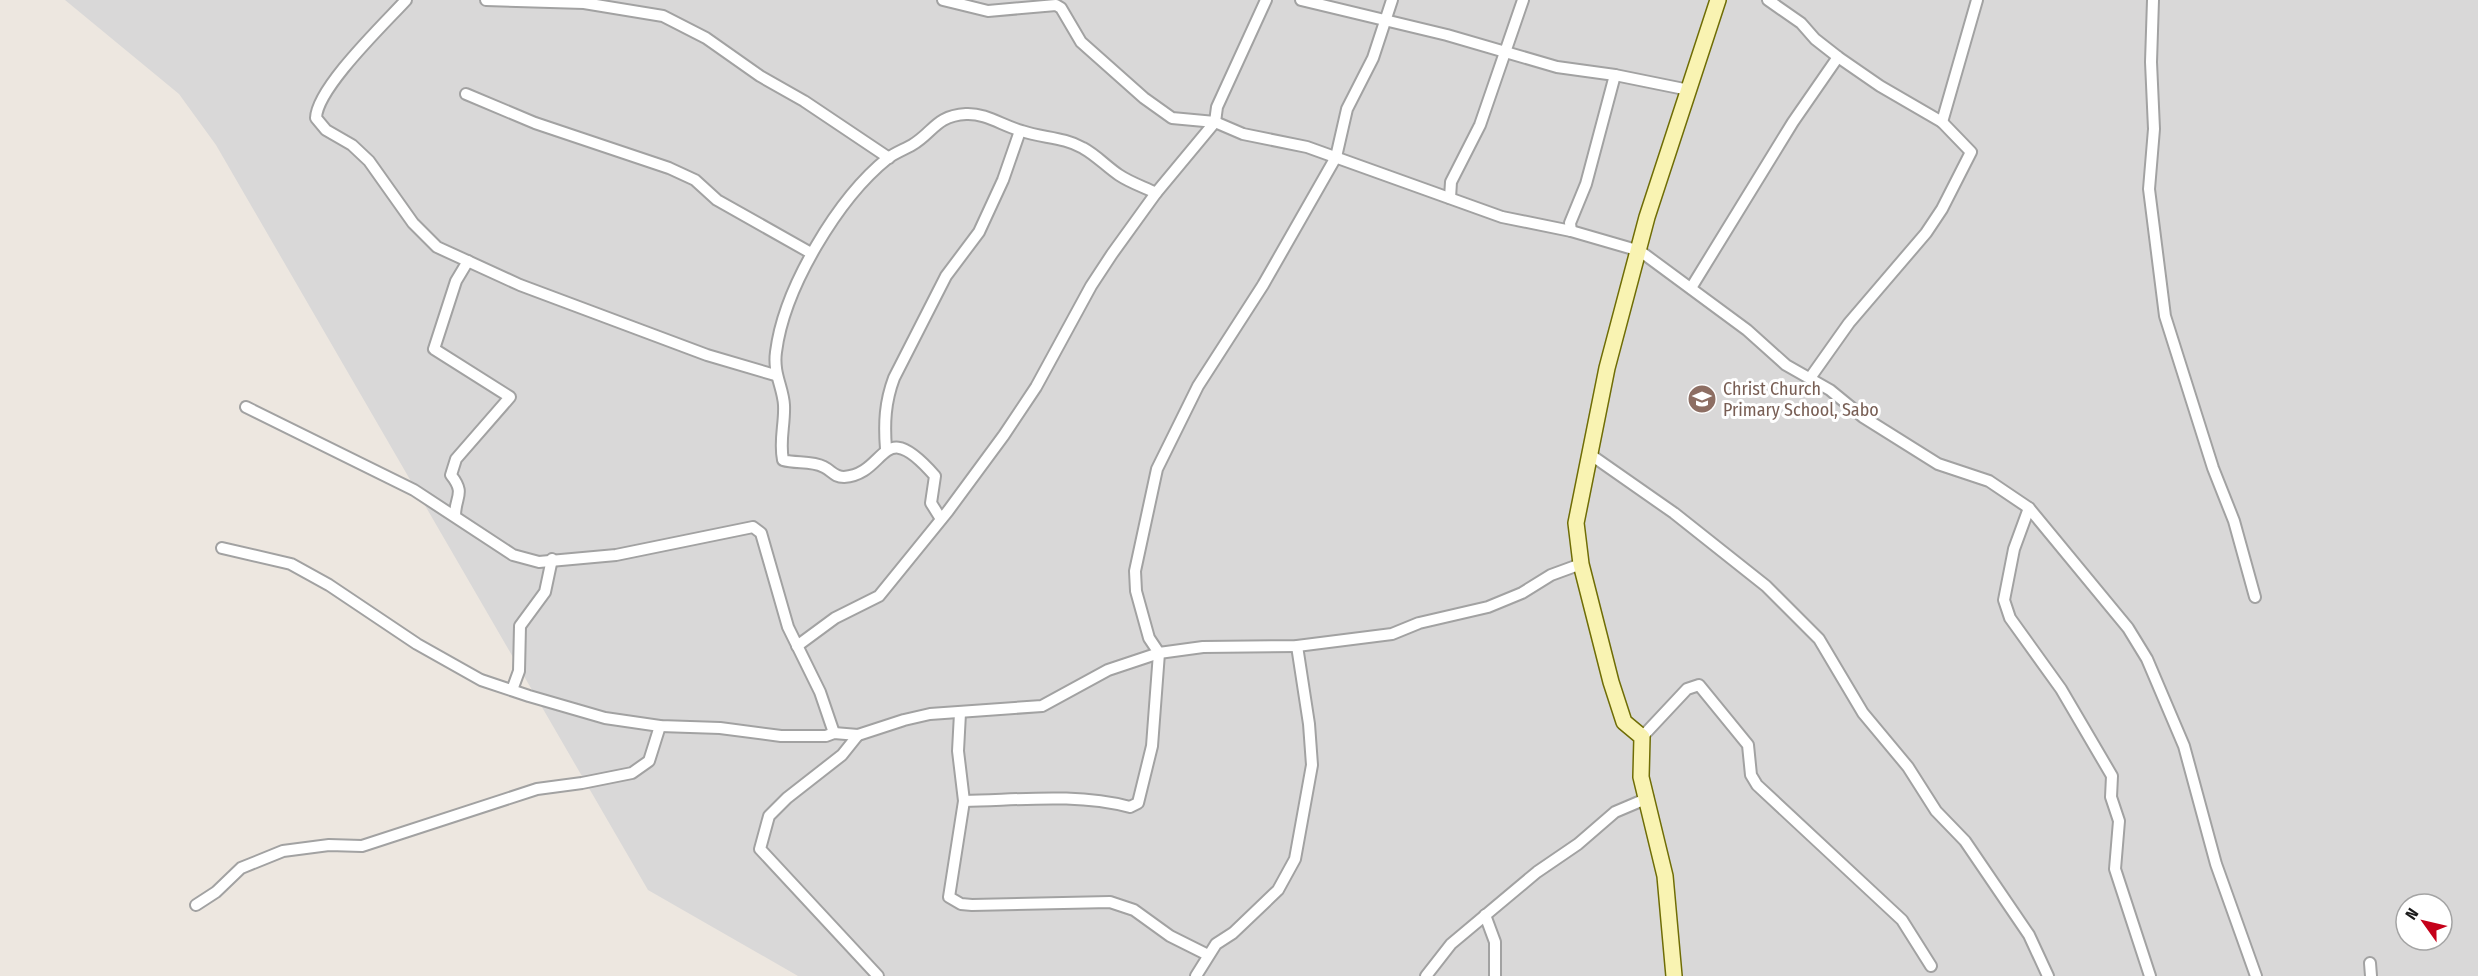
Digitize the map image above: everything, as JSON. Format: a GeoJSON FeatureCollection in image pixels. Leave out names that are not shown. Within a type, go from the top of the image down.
{"type":"FeatureCollection","features":[{"type":"Feature","properties":{"kind":"street"},"geometry":{"type":"LineString","coordinates":[[406,0],[327,90],[316,110],[316,118],[326,130],[352,145],[369,161],[412,223],[437,247],[520,285],[707,355],[776,375]]}},
{"type":"Feature","properties":{"kind":"street"},"geometry":{"type":"LineString","coordinates":[[486,0],[584,3],[663,16],[706,38],[760,76],[889,158]]}},
{"type":"Feature","properties":{"kind":"street"},"geometry":{"type":"LineString","coordinates":[[943,0],[988,11],[1055,3],[1061,8],[1081,42],[1144,98],[1172,118],[1215,122],[1244,134],[1307,147],[1527,224],[1571,231],[1640,251],[1747,330],[1786,365],[1830,390],[1857,412],[1938,464],[1989,481],[2029,508],[2128,628],[2147,659],[2184,746],[2216,864],[2256,976]]}},
{"type":"Feature","properties":{"kind":"street"},"geometry":{"type":"LineString","coordinates":[[1300,0],[1447,35],[1557,67],[1615,75],[1689,90]]}},
{"type":"Feature","properties":{"kind":"street"},"geometry":{"type":"LineString","coordinates":[[964,801],[1067,798],[1136,806],[1152,746],[1159,653],[1149,638],[1136,591],[1135,571],[1157,469],[1198,386],[1253,301],[1336,157],[1347,109],[1373,58],[1392,0]]}},
{"type":"Feature","properties":{"kind":"street"},"geometry":{"type":"LineString","coordinates":[[1450,198],[1451,182],[1480,125],[1523,0]]}},
{"type":"Feature","properties":{"kind":"street"},"geometry":{"type":"LineString","coordinates":[[1642,737],[1624,722],[1581,564],[1576,522],[1607,368],[1640,251],[1647,217],[1718,0]]}},
{"type":"Feature","properties":{"kind":"street"},"geometry":{"type":"LineString","coordinates":[[1768,0],[1802,23],[1815,39],[1838,57],[1880,86],[1942,122],[1971,152],[1926,232],[1849,323],[1810,378]]}},
{"type":"Feature","properties":{"kind":"street"},"geometry":{"type":"LineString","coordinates":[[1942,122],[1977,0]]}},
{"type":"Feature","properties":{"kind":"street"},"geometry":{"type":"LineString","coordinates":[[2153,0],[2151,62],[2154,129],[2149,189],[2165,316],[2194,413],[2234,521],[2255,597]]}},
{"type":"Feature","properties":{"kind":"street"},"geometry":{"type":"LineString","coordinates":[[797,646],[836,618],[879,596],[1004,435],[1036,387],[1091,286],[1156,193],[1215,122],[1216,107],[1262,2]]}},
{"type":"Feature","properties":{"kind":"street"},"geometry":{"type":"LineString","coordinates":[[1691,288],[1793,122],[1838,57]]}},
{"type":"Feature","properties":{"kind":"street"},"geometry":{"type":"LineString","coordinates":[[1571,231],[1570,223],[1586,184],[1615,75]]}},
{"type":"Feature","properties":{"kind":"street"},"geometry":{"type":"LineString","coordinates":[[466,94],[535,123],[669,168],[695,180],[717,200],[811,253]]}},
{"type":"Feature","properties":{"kind":"street"},"geometry":{"type":"LineString","coordinates":[[941,519],[931,503],[935,476],[925,464],[904,449],[895,446],[885,449],[860,473],[842,477],[834,475],[823,466],[783,460],[780,447],[784,403],[776,375],[776,352],[792,297],[811,253],[860,186],[889,158],[915,143],[934,124],[947,117],[968,114],[991,118],[1020,131],[1065,141],[1084,148],[1121,177],[1156,193]]}},
{"type":"Feature","properties":{"kind":"street"},"geometry":{"type":"LineString","coordinates":[[885,449],[884,422],[887,395],[894,378],[946,276],[979,232],[1003,180],[1020,131]]}},
{"type":"Feature","properties":{"kind":"street"},"geometry":{"type":"LineString","coordinates":[[455,516],[454,508],[460,498],[460,489],[452,475],[456,459],[510,397],[434,349],[456,281],[468,261]]}},
{"type":"Feature","properties":{"kind":"street"},"geometry":{"type":"LineString","coordinates":[[246,407],[414,490],[513,555],[539,562],[552,559],[585,560],[655,545],[719,536],[753,526],[760,533],[788,627],[820,692],[834,733]]}},
{"type":"Feature","properties":{"kind":"street"},"geometry":{"type":"LineString","coordinates":[[1591,455],[1674,513],[1766,586],[1819,639],[1863,713],[1908,767],[1936,811],[1965,841],[2029,935],[2048,976]]}},
{"type":"Feature","properties":{"kind":"street"},"geometry":{"type":"LineString","coordinates":[[2029,508],[2014,549],[2004,600],[2010,618],[2061,689],[2112,776],[2111,797],[2119,821],[2115,869],[2150,976]]}},
{"type":"Feature","properties":{"kind":"street"},"geometry":{"type":"LineString","coordinates":[[222,548],[291,564],[417,644],[481,680],[605,718],[660,726],[720,728],[781,736],[826,736],[834,733],[858,735],[904,720],[1042,706],[1108,670],[1159,653],[1203,647],[1297,646],[1392,634],[1419,623],[1471,612],[1509,599],[1551,575],[1581,564]]}},
{"type":"Feature","properties":{"kind":"street"},"geometry":{"type":"LineString","coordinates":[[512,690],[519,672],[520,626],[545,592],[552,559]]}},
{"type":"Feature","properties":{"kind":"street"},"geometry":{"type":"LineString","coordinates":[[1196,976],[1208,955],[1278,890],[1295,859],[1312,765],[1309,724],[1297,646]]}},
{"type":"Feature","properties":{"kind":"street"},"geometry":{"type":"LineString","coordinates":[[1674,976],[1665,876],[1641,777],[1642,737],[1688,689],[1699,685],[1748,745],[1751,776],[1758,785],[1902,920],[1932,966]]}},
{"type":"Feature","properties":{"kind":"street"},"geometry":{"type":"LineString","coordinates":[[960,713],[958,751],[964,801],[950,897],[953,901],[972,905],[1110,902],[1125,905],[1170,936],[1208,955]]}},
{"type":"Feature","properties":{"kind":"street"},"geometry":{"type":"LineString","coordinates":[[196,904],[216,892],[242,868],[283,851],[329,845],[362,846],[537,789],[632,773],[649,761],[660,726]]}},
{"type":"Feature","properties":{"kind":"street"},"geometry":{"type":"LineString","coordinates":[[858,735],[842,755],[787,798],[769,816],[759,849],[878,976]]}},
{"type":"Feature","properties":{"kind":"street"},"geometry":{"type":"LineString","coordinates":[[1426,976],[1440,956],[1537,872],[1578,844],[1597,825],[1615,812],[1647,798]]}},
{"type":"Feature","properties":{"kind":"street"},"geometry":{"type":"LineString","coordinates":[[1485,915],[1495,942],[1495,976]]}},
{"type":"Feature","properties":{"kind":"street"},"geometry":{"type":"LineString","coordinates":[[2370,963],[2371,976]]}},
{"type":"Feature","properties":{"kind":"shaded area"},"geometry":{"type":"Polygon","coordinates":[[[65,0],[2478,0],[2478,976],[798,976],[648,890],[216,145],[179,94],[65,0]]]}},
{"type":"Feature","properties":{"kind":"place","name":"Christ Church Primary School, Sabo"},"geometry":{"type":"Point","coordinates":[1702,399]}}]}
